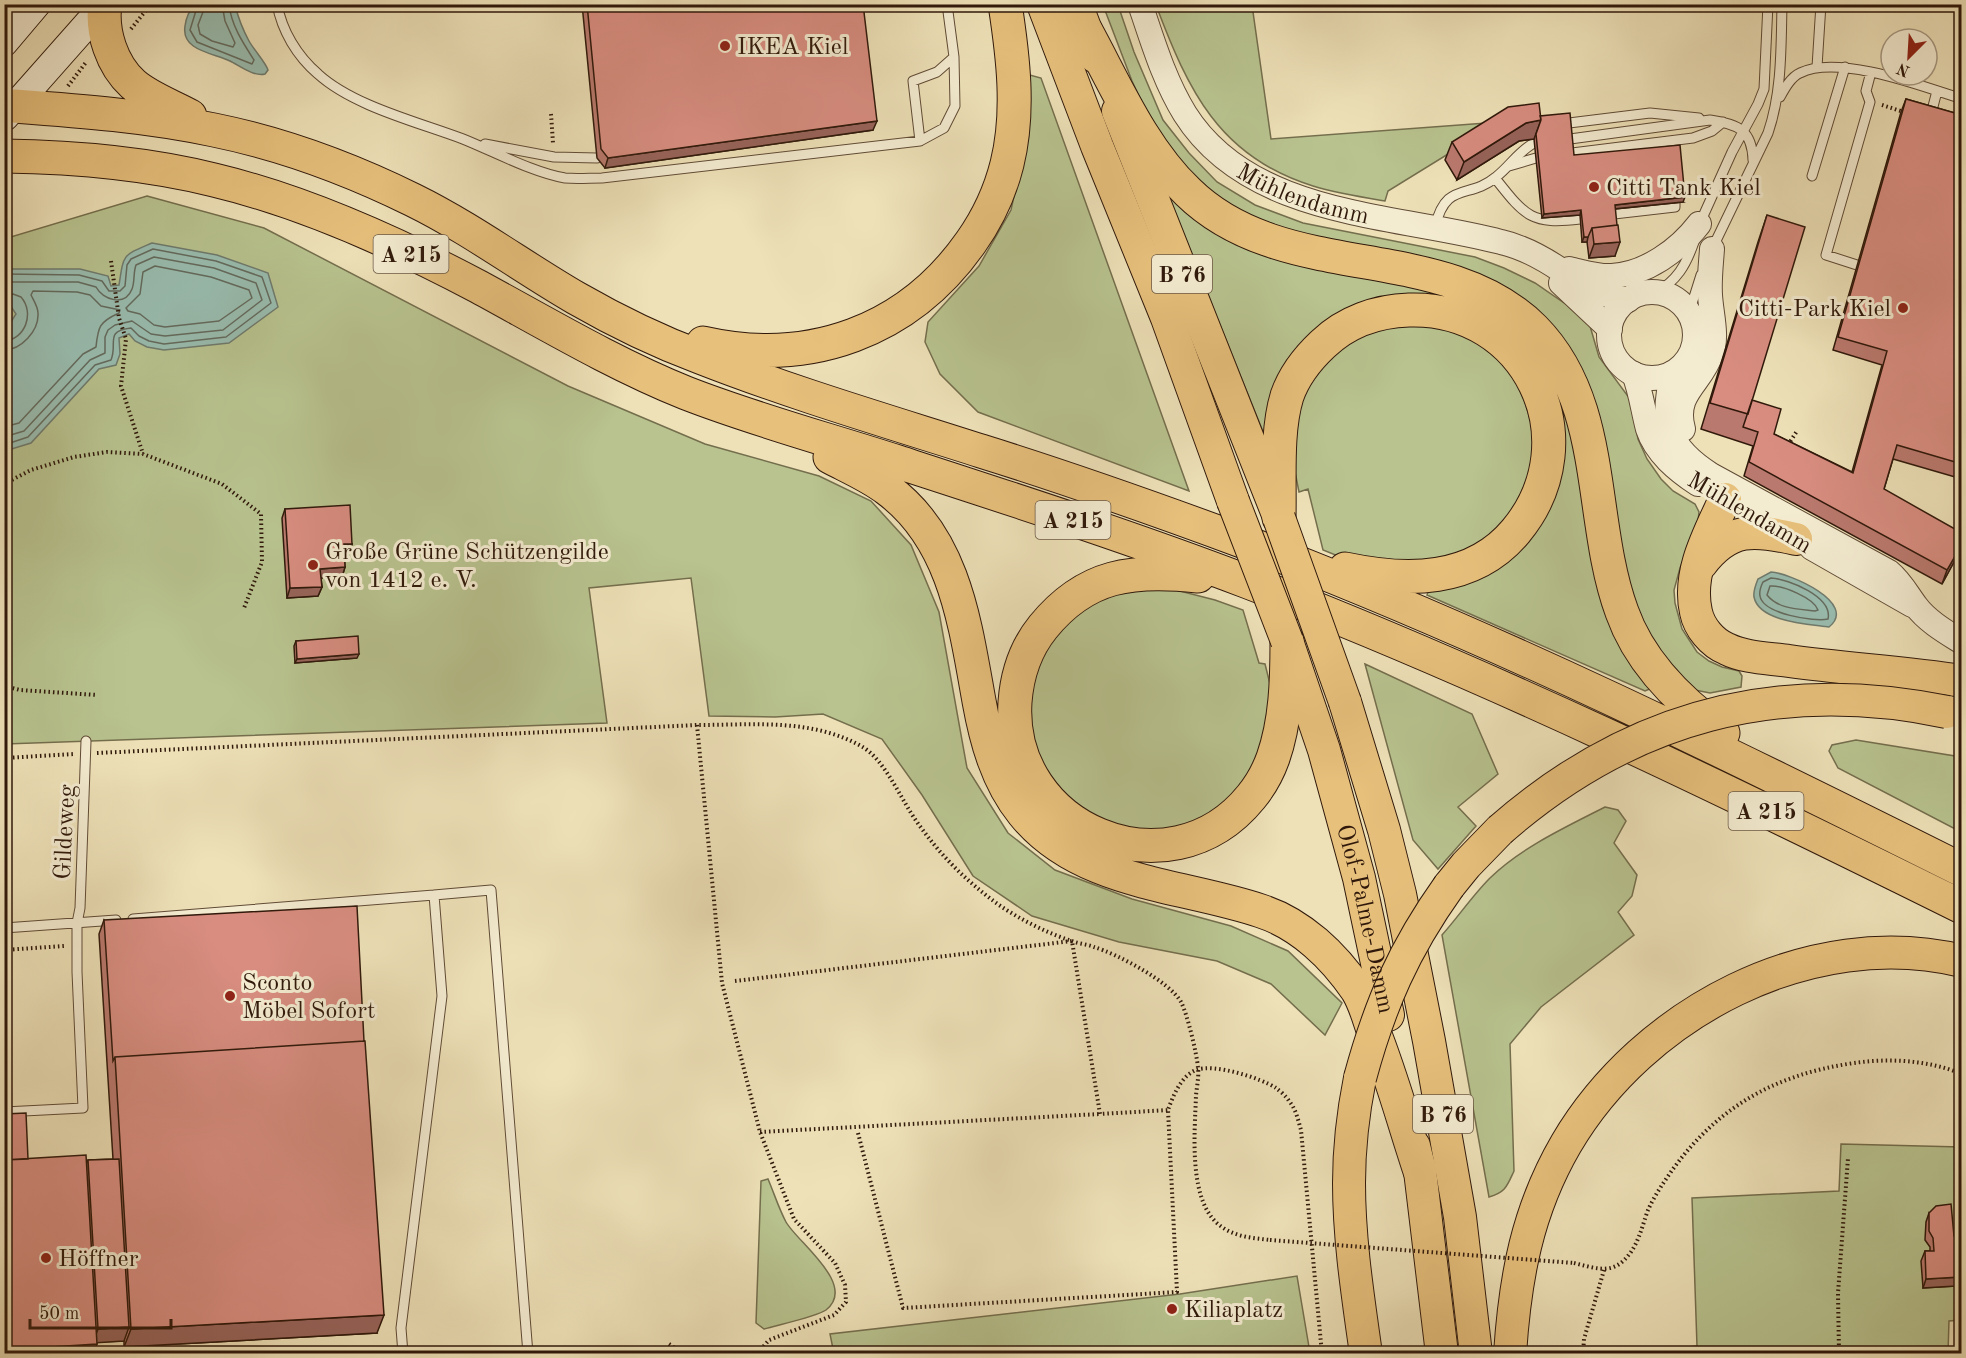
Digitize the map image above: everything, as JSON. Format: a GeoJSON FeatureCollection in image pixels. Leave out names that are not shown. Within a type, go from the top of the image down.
{"type":"FeatureCollection","features":[{"type":"Feature","properties":{"kind":"highway"},"geometry":{"type":"LineString","coordinates":[[105,4],[103,22],[109,46],[120,68],[134,85],[215,130]]}},
{"type":"Feature","properties":{"kind":"highway"},"geometry":{"type":"LineString","coordinates":[[8,110],[154,119],[215,130],[287,150],[327,163],[415,201],[627,326],[730,349],[788,350],[819,346],[855,335],[893,317],[943,278],[979,230],[995,201],[1011,146],[1014,76],[1005,4]]}},
{"type":"Feature","properties":{"kind":"highway","name":"B 76"},"geometry":{"type":"LineString","coordinates":[[1043,4],[1097,146],[1167,318],[1233,501],[1287,641]]}},
{"type":"Feature","properties":{"kind":"highway"},"geometry":{"type":"LineString","coordinates":[[109,46],[112,34],[135,9]]}},
{"type":"Feature","properties":{"kind":"highway"},"geometry":{"type":"LineString","coordinates":[[1081,18],[1142,133],[1156,154],[1188,193],[1226,222],[1253,235],[1280,244],[1318,254],[1421,273],[1448,281],[1488,297],[1513,312],[1533,328],[1558,359],[1574,392],[1590,448],[1614,589],[1632,635],[1648,663],[1710,724],[1776,770],[1833,805]]}},
{"type":"Feature","properties":{"kind":"highway","name":"B 76"},"geometry":{"type":"LineString","coordinates":[[1081,18],[1279,518]]}},
{"type":"Feature","properties":{"kind":"highway","name":"A 215"},"geometry":{"type":"LineString","coordinates":[[4,156],[62,157],[140,165],[212,179],[304,208],[438,267],[588,346],[682,391],[739,413],[1045,511],[1247,582],[1434,658],[1569,717],[1962,907]]}},
{"type":"Feature","properties":{"kind":"highway"},"geometry":{"type":"LineString","coordinates":[[1256,547],[1320,564],[1396,577],[1420,577],[1458,571],[1479,562],[1510,539],[1523,522],[1542,485],[1548,463],[1550,442],[1548,421],[1537,388],[1511,351],[1494,334],[1470,320],[1447,312],[1390,311],[1350,324],[1331,337],[1312,355],[1299,372],[1288,394],[1282,420],[1279,518]]}},
{"type":"Feature","properties":{"kind":"highway","name":"A 215"},"geometry":{"type":"LineString","coordinates":[[627,326],[704,359],[796,392],[1067,479],[1256,547],[1478,637],[1633,707],[1962,870]]}},
{"type":"Feature","properties":{"kind":"highway"},"geometry":{"type":"LineString","coordinates":[[739,413],[866,475],[905,504],[933,537],[950,573],[961,608],[984,733],[1005,787],[1023,813],[1046,836],[1066,851],[1126,877],[1263,912],[1295,928],[1328,953],[1359,992],[1382,1053],[1420,1172]]}},
{"type":"Feature","properties":{"kind":"highway"},"geometry":{"type":"LineString","coordinates":[[1726,491],[1704,545],[1694,580],[1696,614],[1708,635],[1718,644],[1728,650],[1758,657],[1962,681]]}},
{"type":"Feature","properties":{"kind":"highway","name":"Olof-Palme-Damm"},"geometry":{"type":"LineString","coordinates":[[1279,518],[1345,702],[1375,798],[1400,894],[1458,1206],[1476,1353]]}},
{"type":"Feature","properties":{"kind":"highway"},"geometry":{"type":"LineString","coordinates":[[1698,567],[1719,544],[1745,532],[1770,533],[1796,539]]}},
{"type":"Feature","properties":{"kind":"highway"},"geometry":{"type":"LineString","coordinates":[[1247,582],[1168,573],[1139,573],[1090,586],[1055,612],[1039,632],[1026,654],[1019,674],[1014,719],[1026,764],[1040,788],[1053,805],[1072,822],[1113,841],[1136,845],[1175,843],[1196,837],[1228,820],[1243,807],[1265,776],[1273,759],[1295,681],[1287,641]]}},
{"type":"Feature","properties":{"kind":"highway","name":"Olof-Palme-Damm"},"geometry":{"type":"LineString","coordinates":[[1295,681],[1324,750],[1359,878],[1420,1172],[1442,1353]]}},
{"type":"Feature","properties":{"kind":"highway"},"geometry":{"type":"LineString","coordinates":[[1366,1353],[1356,1283],[1349,1191],[1352,1129],[1359,1078],[1371,1036],[1394,976],[1418,931],[1466,865],[1500,830],[1543,794],[1589,764],[1660,730],[1709,714],[1756,705],[1825,699],[1912,704],[1957,714]]}},
{"type":"Feature","properties":{"kind":"highway"},"geometry":{"type":"LineString","coordinates":[[1510,1353],[1516,1284],[1530,1223],[1543,1190],[1575,1129],[1617,1077],[1644,1050],[1668,1030],[1697,1011],[1744,986],[1818,960],[1881,953],[1916,954],[1962,961]]}},
{"type":"Feature","properties":{"kind":"main road"},"geometry":{"type":"LineString","coordinates":[[4,43],[37,4]]}},
{"type":"Feature","properties":{"kind":"main road"},"geometry":{"type":"LineString","coordinates":[[8,110],[105,4]]}},
{"type":"Feature","properties":{"kind":"street","name":"Mühlendamm"},"geometry":{"type":"LineString","coordinates":[[1140,4],[1166,76],[1195,127],[1230,162],[1251,177],[1274,189],[1315,203],[1503,242],[1534,254],[1594,291],[1628,300],[1641,294],[1655,293]]}},
{"type":"Feature","properties":{"kind":"street"},"geometry":{"type":"LineString","coordinates":[[1555,267],[1605,276],[1628,273],[1652,264],[1671,252],[1692,234],[1699,224]]}},
{"type":"Feature","properties":{"kind":"street"},"geometry":{"type":"LineString","coordinates":[[1702,469],[1683,428],[1680,414],[1685,396],[1708,362],[1714,346],[1710,276],[1712,249]]}},
{"type":"Feature","properties":{"kind":"street","name":"Mühlendamm"},"geometry":{"type":"LineString","coordinates":[[1555,267],[1563,286],[1610,329],[1612,352],[1621,365],[1634,374],[1640,389],[1649,431],[1658,448],[1679,471],[1701,486],[1726,491],[1889,572],[1905,588],[1917,607]]}},
{"type":"Feature","properties":{"kind":"street"},"geometry":{"type":"LineString","coordinates":[[1655,293],[1678,301],[1689,313]]}},
{"type":"Feature","properties":{"kind":"street"},"geometry":{"type":"LineString","coordinates":[[1610,329],[1616,312],[1628,300]]}},
{"type":"Feature","properties":{"kind":"street","name":"Mühlendamm"},"geometry":{"type":"LineString","coordinates":[[1689,313],[1695,329],[1694,346],[1686,362],[1673,373],[1666,412],[1669,430],[1680,448],[1726,491],[1796,539],[1917,607],[1946,632],[1962,642]]}},
{"type":"Feature","properties":{"kind":"street"},"geometry":{"type":"LineString","coordinates":[[1634,374],[1653,378],[1673,373]]}},
{"type":"Feature","properties":{"kind":"lane"},"geometry":{"type":"LineString","coordinates":[[277,4],[287,36],[301,57],[318,75],[339,91],[524,165],[565,177],[602,178],[920,141],[944,128],[955,106],[954,57],[947,4]]}},
{"type":"Feature","properties":{"kind":"lane","name":"Mühlendamm"},"geometry":{"type":"LineString","coordinates":[[1655,293],[1671,283],[1682,269],[1699,224],[1764,89],[1768,4]]}},
{"type":"Feature","properties":{"kind":"lane"},"geometry":{"type":"LineString","coordinates":[[1689,313],[1712,249],[1768,133],[1777,102],[1782,4]]}},
{"type":"Feature","properties":{"kind":"lane"},"geometry":{"type":"LineString","coordinates":[[1817,67],[1821,4]]}},
{"type":"Feature","properties":{"kind":"lane"},"geometry":{"type":"LineString","coordinates":[[920,141],[913,81],[937,72],[954,57]]}},
{"type":"Feature","properties":{"kind":"lane"},"geometry":{"type":"LineString","coordinates":[[1777,102],[1792,78],[1817,67],[1845,67],[1871,72],[1962,99]]}},
{"type":"Feature","properties":{"kind":"lane"},"geometry":{"type":"LineString","coordinates":[[1812,176],[1845,67]]}},
{"type":"Feature","properties":{"kind":"lane"},"geometry":{"type":"LineString","coordinates":[[1857,265],[1826,255],[1870,102],[1866,91],[1871,72]]}},
{"type":"Feature","properties":{"kind":"lane"},"geometry":{"type":"LineString","coordinates":[[1929,121],[1937,92]]}},
{"type":"Feature","properties":{"kind":"lane"},"geometry":{"type":"LineString","coordinates":[[1569,123],[1650,113],[1723,122],[1744,132],[1750,140],[1753,163]]}},
{"type":"Feature","properties":{"kind":"lane"},"geometry":{"type":"LineString","coordinates":[[1570,139],[1710,120]]}},
{"type":"Feature","properties":{"kind":"lane"},"geometry":{"type":"LineString","coordinates":[[1577,155],[1668,146],[1712,131],[1723,122]]}},
{"type":"Feature","properties":{"kind":"lane"},"geometry":{"type":"LineString","coordinates":[[465,140],[554,157],[597,158]]}},
{"type":"Feature","properties":{"kind":"lane"},"geometry":{"type":"LineString","coordinates":[[1435,227],[1441,208],[1448,200],[1495,178],[1534,143]]}},
{"type":"Feature","properties":{"kind":"lane"},"geometry":{"type":"LineString","coordinates":[[1508,166],[1536,158]]}},
{"type":"Feature","properties":{"kind":"lane"},"geometry":{"type":"LineString","coordinates":[[1495,178],[1515,204],[1530,215],[1544,221],[1574,218]]}},
{"type":"Feature","properties":{"kind":"lane"},"geometry":{"type":"LineString","coordinates":[[1620,212],[1675,207],[1675,203]]}},
{"type":"Feature","properties":{"kind":"lane","name":"Gildeweg"},"geometry":{"type":"LineString","coordinates":[[4,1112],[83,1108],[77,923],[80,908],[86,741]]}},
{"type":"Feature","properties":{"kind":"lane"},"geometry":{"type":"LineString","coordinates":[[4,928],[491,890],[528,1353]]}},
{"type":"Feature","properties":{"kind":"lane"},"geometry":{"type":"LineString","coordinates":[[404,1353],[401,1328],[442,996],[434,895]]}},
{"type":"Feature","properties":{"kind":"path"},"geometry":{"type":"LineString","coordinates":[[135,9],[151,4]]}},
{"type":"Feature","properties":{"kind":"path"},"geometry":{"type":"LineString","coordinates":[[551,114],[554,157]]}},
{"type":"Feature","properties":{"kind":"path"},"geometry":{"type":"LineString","coordinates":[[111,261],[119,318],[126,339],[121,386],[143,454]]}},
{"type":"Feature","properties":{"kind":"path"},"geometry":{"type":"LineString","coordinates":[[1783,453],[1797,431]]}},
{"type":"Feature","properties":{"kind":"path"},"geometry":{"type":"LineString","coordinates":[[4,484],[31,470],[74,457],[107,452],[143,454],[222,484],[261,514],[262,562],[243,608]]}},
{"type":"Feature","properties":{"kind":"path"},"geometry":{"type":"LineString","coordinates":[[4,686],[20,690],[97,695]]}},
{"type":"Feature","properties":{"kind":"path"},"geometry":{"type":"LineString","coordinates":[[697,725],[722,983],[760,1132],[794,1219],[835,1263],[845,1285],[846,1302],[834,1315],[769,1340],[757,1353]]}},
{"type":"Feature","properties":{"kind":"path"},"geometry":{"type":"LineString","coordinates":[[4,758],[697,725],[788,725],[840,736],[863,747],[875,758],[916,822],[956,871],[1001,906],[1033,924],[1072,941],[1114,955],[1156,978],[1182,1003],[1198,1068],[1195,1137],[1202,1201],[1210,1216],[1220,1226],[1245,1237],[1574,1263],[1604,1270],[1621,1263],[1635,1246],[1649,1209],[1662,1184],[1678,1161],[1727,1113],[1771,1085],[1813,1071],[1875,1060],[1924,1064],[1947,1068],[1962,1074]]}},
{"type":"Feature","properties":{"kind":"path"},"geometry":{"type":"LineString","coordinates":[[735,981],[1072,941]]}},
{"type":"Feature","properties":{"kind":"path"},"geometry":{"type":"LineString","coordinates":[[1072,941],[1100,1114]]}},
{"type":"Feature","properties":{"kind":"path"},"geometry":{"type":"LineString","coordinates":[[4,950],[77,945]]}},
{"type":"Feature","properties":{"kind":"path"},"geometry":{"type":"LineString","coordinates":[[858,1133],[903,1308],[1177,1292],[1168,1110],[1173,1095],[1191,1072],[1198,1068],[1218,1069],[1264,1082],[1276,1088],[1284,1096],[1296,1113],[1301,1131],[1322,1353]]}},
{"type":"Feature","properties":{"kind":"path"},"geometry":{"type":"LineString","coordinates":[[760,1132],[1168,1110]]}},
{"type":"Feature","properties":{"kind":"path"},"geometry":{"type":"LineString","coordinates":[[1839,1353],[1838,1293],[1848,1158]]}},
{"type":"Feature","properties":{"kind":"path"},"geometry":{"type":"LineString","coordinates":[[1583,1353],[1584,1339],[1604,1270]]}},
{"type":"Feature","properties":{"kind":"path"},"geometry":{"type":"LineString","coordinates":[[669,1344],[683,1353]]}},
{"type":"Feature","properties":{"kind":"green space"},"geometry":{"type":"Polygon","coordinates":[[[1103,5],[1118,5],[1134,52],[1163,120],[1189,153],[1217,182],[1255,205],[1303,223],[1475,257],[1504,268],[1535,283],[1567,305],[1590,326],[1599,357],[1630,399],[1638,439],[1647,459],[1661,479],[1673,491],[1695,504],[1699,512],[1674,590],[1682,629],[1697,652],[1709,661],[1739,671],[1742,676],[1741,687],[1710,693],[1690,689],[1668,665],[1640,618],[1547,325],[1526,301],[1494,281],[1468,271],[1332,245],[1230,209],[1169,151],[1132,81],[1103,5]]]}},
{"type":"Feature","properties":{"kind":"green space"},"geometry":{"type":"Polygon","coordinates":[[[1156,5],[1252,5],[1271,139],[1500,122],[1388,191],[1385,201],[1313,186],[1281,173],[1253,157],[1230,138],[1195,92],[1156,5]]]}},
{"type":"Feature","properties":{"kind":"green space"},"geometry":{"type":"Polygon","coordinates":[[[1026,74],[1041,78],[1189,491],[978,412],[940,374],[925,342],[928,322],[979,266],[1011,210],[1021,164],[1026,74]]]}},
{"type":"Feature","properties":{"kind":"green space"},"geometry":{"type":"Polygon","coordinates":[[[1163,184],[1178,195],[1459,293],[1556,374],[1652,688],[1645,691],[1427,595],[1430,586],[1550,486],[1504,332],[1356,313],[1268,444],[1163,184]]]}},
{"type":"Feature","properties":{"kind":"green space"},"geometry":{"type":"Polygon","coordinates":[[[147,196],[264,228],[568,386],[705,444],[819,476],[871,501],[911,545],[939,612],[967,768],[1008,833],[1055,870],[1132,899],[1231,926],[1288,951],[1342,1003],[1325,1035],[1271,984],[1217,961],[1119,942],[1032,916],[973,876],[922,795],[882,739],[823,714],[775,717],[709,716],[691,578],[589,588],[607,723],[5,744],[4,239],[147,196]]]}},
{"type":"Feature","properties":{"kind":"green space"},"geometry":{"type":"Polygon","coordinates":[[[1449,324],[1510,361],[1541,445],[1505,532],[1433,569],[1338,556],[1323,550],[1308,489],[1299,492],[1294,467],[1293,417],[1323,357],[1372,326],[1449,324]]]}},
{"type":"Feature","properties":{"kind":"green space"},"geometry":{"type":"Polygon","coordinates":[[[1168,588],[1243,610],[1259,663],[1265,664],[1271,688],[1264,760],[1220,815],[1147,836],[1078,812],[1030,750],[1029,672],[1074,611],[1121,589],[1168,588]]]}},
{"type":"Feature","properties":{"kind":"green space"},"geometry":{"type":"Polygon","coordinates":[[[1365,664],[1472,714],[1498,774],[1458,807],[1476,826],[1438,869],[1413,840],[1365,664]]]}},
{"type":"Feature","properties":{"kind":"green space"},"geometry":{"type":"Polygon","coordinates":[[[1856,740],[1961,757],[1961,832],[1838,768],[1829,751],[1832,745],[1856,740]]]}},
{"type":"Feature","properties":{"kind":"green space"},"geometry":{"type":"Polygon","coordinates":[[[1605,807],[1618,810],[1626,821],[1614,843],[1637,875],[1632,896],[1618,912],[1634,935],[1541,1007],[1510,1044],[1514,1171],[1505,1188],[1489,1197],[1442,935],[1490,878],[1503,867],[1545,838],[1605,807]]]}},
{"type":"Feature","properties":{"kind":"green space"},"geometry":{"type":"Polygon","coordinates":[[[1841,1144],[1961,1147],[1961,1320],[1949,1321],[1948,1353],[1637,1354],[1697,1346],[1692,1198],[1839,1191],[1841,1144]]]}},
{"type":"Feature","properties":{"kind":"green space"},"geometry":{"type":"Polygon","coordinates":[[[768,1179],[786,1222],[822,1264],[835,1289],[834,1300],[821,1313],[764,1329],[756,1323],[761,1181],[768,1179]]]}},
{"type":"Feature","properties":{"kind":"green space","name":"Kiliaplatz"},"geometry":{"type":"Polygon","coordinates":[[[1297,1276],[1310,1353],[834,1354],[830,1334],[1180,1294],[1297,1276]]]}},
{"type":"Feature","properties":{"kind":"water"},"geometry":{"type":"Polygon","coordinates":[[[194,5],[235,5],[251,45],[267,67],[265,74],[252,73],[193,46],[185,34],[185,26],[194,5]]]}},
{"type":"Feature","properties":{"kind":"water"},"geometry":{"type":"Polygon","coordinates":[[[152,243],[217,255],[268,273],[278,307],[229,343],[164,350],[147,347],[135,341],[129,334],[119,338],[120,354],[116,365],[99,369],[31,443],[5,451],[5,331],[16,314],[12,308],[5,309],[5,269],[80,269],[108,276],[111,286],[119,285],[126,257],[152,243]]]}},
{"type":"Feature","properties":{"kind":"water"},"geometry":{"type":"Polygon","coordinates":[[[1771,572],[1805,584],[1829,599],[1835,608],[1836,618],[1829,627],[1798,623],[1765,612],[1754,597],[1755,588],[1758,579],[1771,572]]]}},
{"type":"Feature","properties":{"kind":"building","name":"IKEA Kiel"},"geometry":{"type":"Polygon","coordinates":[[[587,4],[863,4],[877,121],[608,158],[601,149],[587,4]]]}},
{"type":"Feature","properties":{"kind":"building","name":"Citti-Park Kiel"},"geometry":{"type":"Polygon","coordinates":[[[1906,99],[1962,115],[1962,464],[1897,445],[1884,489],[1962,533],[1962,544],[1947,570],[1749,462],[1758,432],[1743,427],[1752,400],[1781,409],[1774,434],[1853,473],[1887,351],[1838,337],[1906,99]]]}},
{"type":"Feature","properties":{"kind":"building"},"geometry":{"type":"Polygon","coordinates":[[[1539,103],[1541,120],[1526,123],[1464,162],[1452,142],[1508,107],[1539,103]]]}},
{"type":"Feature","properties":{"kind":"building"},"geometry":{"type":"Polygon","coordinates":[[[1570,113],[1574,155],[1680,145],[1685,197],[1615,205],[1617,225],[1592,228],[1588,237],[1584,237],[1581,210],[1544,214],[1536,134],[1541,120],[1540,116],[1570,113]]]}},
{"type":"Feature","properties":{"kind":"building"},"geometry":{"type":"Polygon","coordinates":[[[1767,215],[1805,227],[1748,414],[1710,403],[1767,215]]]}},
{"type":"Feature","properties":{"kind":"building"},"geometry":{"type":"Polygon","coordinates":[[[1618,225],[1620,242],[1594,244],[1592,228],[1618,225]]]}},
{"type":"Feature","properties":{"kind":"building","name":"Große Grüne Schützengilde von 1412 e. V."},"geometry":{"type":"Polygon","coordinates":[[[350,505],[352,544],[344,544],[345,567],[320,569],[322,587],[290,588],[285,509],[350,505]]]}},
{"type":"Feature","properties":{"kind":"building"},"geometry":{"type":"Polygon","coordinates":[[[358,636],[359,654],[297,659],[296,641],[358,636]]]}},
{"type":"Feature","properties":{"kind":"building","name":"Sconto Möbel Sofort"},"geometry":{"type":"Polygon","coordinates":[[[357,906],[364,1041],[115,1057],[113,1061],[104,920],[357,906]]]}},
{"type":"Feature","properties":{"kind":"building"},"geometry":{"type":"Polygon","coordinates":[[[365,1041],[384,1315],[131,1329],[115,1057],[365,1041]]]}},
{"type":"Feature","properties":{"kind":"building"},"geometry":{"type":"Polygon","coordinates":[[[26,1113],[28,1159],[4,1160],[4,1114],[26,1113]]]}},
{"type":"Feature","properties":{"kind":"building","name":"Höffner"},"geometry":{"type":"Polygon","coordinates":[[[86,1155],[97,1344],[4,1350],[4,1160],[86,1155]]]}},
{"type":"Feature","properties":{"kind":"building"},"geometry":{"type":"Polygon","coordinates":[[[119,1159],[129,1327],[98,1329],[88,1160],[119,1159]]]}},
{"type":"Feature","properties":{"kind":"building"},"geometry":{"type":"Polygon","coordinates":[[[1951,1204],[1954,1236],[1957,1236],[1960,1277],[1926,1279],[1925,1251],[1934,1251],[1933,1238],[1929,1231],[1929,1213],[1936,1206],[1951,1204]]]}},
{"type":"Feature","properties":{"kind":"place","name":"IKEA Kiel"},"geometry":{"type":"Point","coordinates":[725,46]}},
{"type":"Feature","properties":{"kind":"place","name":"Citti Tank Kiel"},"geometry":{"type":"Point","coordinates":[1594,187]}},
{"type":"Feature","properties":{"kind":"place","name":"Citti-Park Kiel"},"geometry":{"type":"Point","coordinates":[1903,308]}},
{"type":"Feature","properties":{"kind":"place","name":"Große Grüne Schützengilde von 1412 e. V."},"geometry":{"type":"Point","coordinates":[313,565]}},
{"type":"Feature","properties":{"kind":"place","name":"Sconto Möbel Sofort"},"geometry":{"type":"Point","coordinates":[230,996]}},
{"type":"Feature","properties":{"kind":"place","name":"Höffner"},"geometry":{"type":"Point","coordinates":[46,1258]}},
{"type":"Feature","properties":{"kind":"place","name":"Kiliaplatz"},"geometry":{"type":"Point","coordinates":[1172,1309]}}]}
